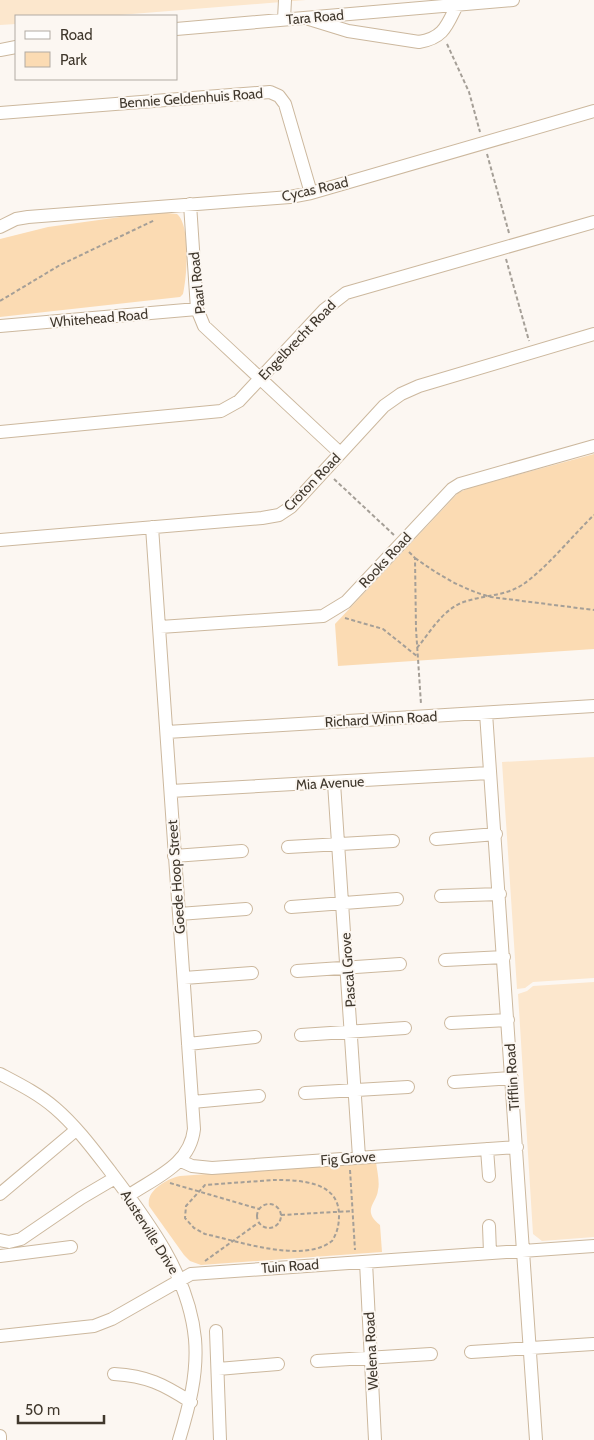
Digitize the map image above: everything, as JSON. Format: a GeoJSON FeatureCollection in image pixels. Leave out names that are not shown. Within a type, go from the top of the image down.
{"type":"FeatureCollection","features":[{"type":"Feature","properties":{"kind":"street"},"geometry":{"type":"LineString","coordinates":[[284,19],[285,0]]}},
{"type":"Feature","properties":{"kind":"street","name":"Tara Road"},"geometry":{"type":"LineString","coordinates":[[178,29],[430,4],[513,0]]}},
{"type":"Feature","properties":{"kind":"street"},"geometry":{"type":"LineString","coordinates":[[306,17],[348,31],[419,42],[431,40],[440,35],[457,2]]}},
{"type":"Feature","properties":{"kind":"street"},"geometry":{"type":"LineString","coordinates":[[0,50],[15,47]]}},
{"type":"Feature","properties":{"kind":"street","name":"Bennie Geldenhuis Road"},"geometry":{"type":"LineString","coordinates":[[0,113],[270,92],[279,96],[285,104],[311,193]]}},
{"type":"Feature","properties":{"kind":"street","name":"Cycas Road"},"geometry":{"type":"LineString","coordinates":[[0,227],[16,219],[28,217],[290,197],[311,193],[594,111]]}},
{"type":"Feature","properties":{"kind":"street","name":"Paarl Road"},"geometry":{"type":"LineString","coordinates":[[190,204],[197,309],[204,326],[261,377],[340,453]]}},
{"type":"Feature","properties":{"kind":"street","name":"Engelbrecht Road"},"geometry":{"type":"LineString","coordinates":[[0,432],[220,411],[239,401],[324,310],[346,293],[594,222]]}},
{"type":"Feature","properties":{"kind":"street","name":"Whitehead Road"},"geometry":{"type":"LineString","coordinates":[[0,326],[197,309]]}},
{"type":"Feature","properties":{"kind":"street","name":"Croton Road"},"geometry":{"type":"LineString","coordinates":[[0,540],[279,515],[291,508],[384,406],[401,394],[420,386],[594,334]]}},
{"type":"Feature","properties":{"kind":"street","name":"Rooks Road"},"geometry":{"type":"LineString","coordinates":[[160,627],[308,618],[328,614],[346,602],[444,496],[460,484],[594,446]]}},
{"type":"Feature","properties":{"kind":"street","name":"Goede Hoop Street"},"geometry":{"type":"LineString","coordinates":[[128,1196],[181,1161],[192,1142],[194,1129],[152,526]]}},
{"type":"Feature","properties":{"kind":"street","name":"Richard Winn Road"},"geometry":{"type":"LineString","coordinates":[[167,732],[594,706]]}},
{"type":"Feature","properties":{"kind":"street","name":"Tifflin Road"},"geometry":{"type":"LineString","coordinates":[[486,713],[489,773],[496,834],[536,1440]]}},
{"type":"Feature","properties":{"kind":"street","name":"Mia Avenue"},"geometry":{"type":"LineString","coordinates":[[171,791],[489,773]]}},
{"type":"Feature","properties":{"kind":"street","name":"Pascal Grove"},"geometry":{"type":"LineString","coordinates":[[334,783],[356,1090],[354,1158]]}},
{"type":"Feature","properties":{"kind":"street"},"geometry":{"type":"LineString","coordinates":[[436,839],[496,834]]}},
{"type":"Feature","properties":{"kind":"street"},"geometry":{"type":"LineString","coordinates":[[288,847],[393,840]]}},
{"type":"Feature","properties":{"kind":"street"},"geometry":{"type":"LineString","coordinates":[[174,856],[242,850]]}},
{"type":"Feature","properties":{"kind":"street"},"geometry":{"type":"LineString","coordinates":[[441,896],[500,894]]}},
{"type":"Feature","properties":{"kind":"street"},"geometry":{"type":"LineString","coordinates":[[292,907],[397,899]]}},
{"type":"Feature","properties":{"kind":"street"},"geometry":{"type":"LineString","coordinates":[[178,914],[246,909]]}},
{"type":"Feature","properties":{"kind":"street"},"geometry":{"type":"LineString","coordinates":[[445,960],[504,957]]}},
{"type":"Feature","properties":{"kind":"street"},"geometry":{"type":"LineString","coordinates":[[297,971],[400,964]]}},
{"type":"Feature","properties":{"kind":"street"},"geometry":{"type":"LineString","coordinates":[[184,978],[252,973]]}},
{"type":"Feature","properties":{"kind":"street"},"geometry":{"type":"LineString","coordinates":[[451,1023],[508,1020]]}},
{"type":"Feature","properties":{"kind":"street"},"geometry":{"type":"LineString","coordinates":[[301,1034],[405,1028]]}},
{"type":"Feature","properties":{"kind":"street"},"geometry":{"type":"LineString","coordinates":[[188,1044],[255,1037]]}},
{"type":"Feature","properties":{"kind":"street","name":"Austerville Drive"},"geometry":{"type":"LineString","coordinates":[[0,1074],[32,1091],[55,1107],[76,1130],[128,1196],[180,1280],[190,1309],[195,1339],[195,1372],[191,1402],[179,1440]]}},
{"type":"Feature","properties":{"kind":"street"},"geometry":{"type":"LineString","coordinates":[[454,1082],[512,1078]]}},
{"type":"Feature","properties":{"kind":"street"},"geometry":{"type":"LineString","coordinates":[[305,1093],[408,1086]]}},
{"type":"Feature","properties":{"kind":"street"},"geometry":{"type":"LineString","coordinates":[[192,1102],[259,1096]]}},
{"type":"Feature","properties":{"kind":"street"},"geometry":{"type":"LineString","coordinates":[[0,1194],[76,1130]]}},
{"type":"Feature","properties":{"kind":"street","name":"Fig Grove"},"geometry":{"type":"LineString","coordinates":[[181,1161],[192,1166],[212,1168],[517,1146]]}},
{"type":"Feature","properties":{"kind":"street"},"geometry":{"type":"LineString","coordinates":[[487,1149],[489,1176]]}},
{"type":"Feature","properties":{"kind":"street"},"geometry":{"type":"LineString","coordinates":[[0,1240],[9,1242],[21,1240],[81,1198],[115,1178]]}},
{"type":"Feature","properties":{"kind":"street"},"geometry":{"type":"LineString","coordinates":[[489,1226],[490,1253]]}},
{"type":"Feature","properties":{"kind":"street","name":"Tuin Road"},"geometry":{"type":"LineString","coordinates":[[0,1336],[94,1326],[112,1320],[191,1274],[594,1246]]}},
{"type":"Feature","properties":{"kind":"street"},"geometry":{"type":"LineString","coordinates":[[0,1256],[71,1247]]}},
{"type":"Feature","properties":{"kind":"street","name":"Welena Road"},"geometry":{"type":"LineString","coordinates":[[361,1262],[372,1358],[375,1440]]}},
{"type":"Feature","properties":{"kind":"street"},"geometry":{"type":"LineString","coordinates":[[216,1330],[220,1440]]}},
{"type":"Feature","properties":{"kind":"street"},"geometry":{"type":"LineString","coordinates":[[470,1352],[593,1344]]}},
{"type":"Feature","properties":{"kind":"street"},"geometry":{"type":"LineString","coordinates":[[317,1361],[431,1354]]}},
{"type":"Feature","properties":{"kind":"street"},"geometry":{"type":"LineString","coordinates":[[218,1370],[278,1364]]}},
{"type":"Feature","properties":{"kind":"street"},"geometry":{"type":"LineString","coordinates":[[114,1374],[136,1375],[157,1381],[191,1402]]}},
{"type":"Feature","properties":{"kind":"path"},"geometry":{"type":"LineString","coordinates":[[440,35],[450,47],[469,92],[484,143],[532,353]]}},
{"type":"Feature","properties":{"kind":"path"},"geometry":{"type":"LineString","coordinates":[[0,301],[60,265],[158,219]]}},
{"type":"Feature","properties":{"kind":"path"},"geometry":{"type":"LineString","coordinates":[[324,470],[392,533],[415,558],[457,586],[491,597],[594,610]]}},
{"type":"Feature","properties":{"kind":"path"},"geometry":{"type":"LineString","coordinates":[[418,648],[443,616],[456,605],[466,601],[491,597],[523,584],[594,515]]}},
{"type":"Feature","properties":{"kind":"path"},"geometry":{"type":"LineString","coordinates":[[415,558],[422,717]]}},
{"type":"Feature","properties":{"kind":"path"},"geometry":{"type":"LineString","coordinates":[[328,614],[366,622],[383,629],[418,657]]}},
{"type":"Feature","properties":{"kind":"path"},"geometry":{"type":"LineString","coordinates":[[354,1158],[353,1210],[361,1262]]}},
{"type":"Feature","properties":{"kind":"path"},"geometry":{"type":"LineString","coordinates":[[154,1179],[258,1209]]}},
{"type":"Feature","properties":{"kind":"path"},"geometry":{"type":"LineString","coordinates":[[273,1180],[318,1185],[325,1187],[334,1195],[339,1212],[339,1225],[332,1241],[314,1250],[286,1250],[205,1234],[185,1218],[186,1206],[198,1191],[209,1184],[273,1180]]}},
{"type":"Feature","properties":{"kind":"path"},"geometry":{"type":"LineString","coordinates":[[264,1204],[272,1204],[278,1208],[281,1215],[279,1223],[273,1228],[264,1228],[258,1223],[256,1216],[258,1209],[264,1204]]}},
{"type":"Feature","properties":{"kind":"path"},"geometry":{"type":"LineString","coordinates":[[281,1215],[353,1210]]}},
{"type":"Feature","properties":{"kind":"path"},"geometry":{"type":"LineString","coordinates":[[204,1261],[258,1223]]}},
{"type":"Feature","properties":{"kind":"shaded area"},"geometry":{"type":"Polygon","coordinates":[[[0,0],[306,0],[119,15],[15,15],[15,24],[0,25],[0,0]]]}},
{"type":"Feature","properties":{"kind":"shaded area"},"geometry":{"type":"Polygon","coordinates":[[[594,757],[594,978],[533,982],[525,988],[517,989],[502,762],[594,757]]]}},
{"type":"Feature","properties":{"kind":"shaded area"},"geometry":{"type":"Polygon","coordinates":[[[594,982],[594,1237],[542,1241],[533,1234],[518,994],[527,991],[533,986],[594,982]]]}},
{"type":"Feature","properties":{"kind":"green space"},"geometry":{"type":"Polygon","coordinates":[[[157,212],[177,214],[184,229],[187,264],[183,294],[180,297],[0,317],[0,239],[48,227],[157,212]]]}},
{"type":"Feature","properties":{"kind":"green space"},"geometry":{"type":"Polygon","coordinates":[[[594,454],[594,649],[338,666],[335,624],[458,493],[469,488],[594,454]]]}},
{"type":"Feature","properties":{"kind":"green space"},"geometry":{"type":"Polygon","coordinates":[[[376,1162],[379,1187],[371,1211],[374,1220],[380,1225],[382,1252],[201,1265],[190,1261],[184,1255],[149,1206],[151,1195],[158,1186],[180,1176],[376,1162]]]}}]}
